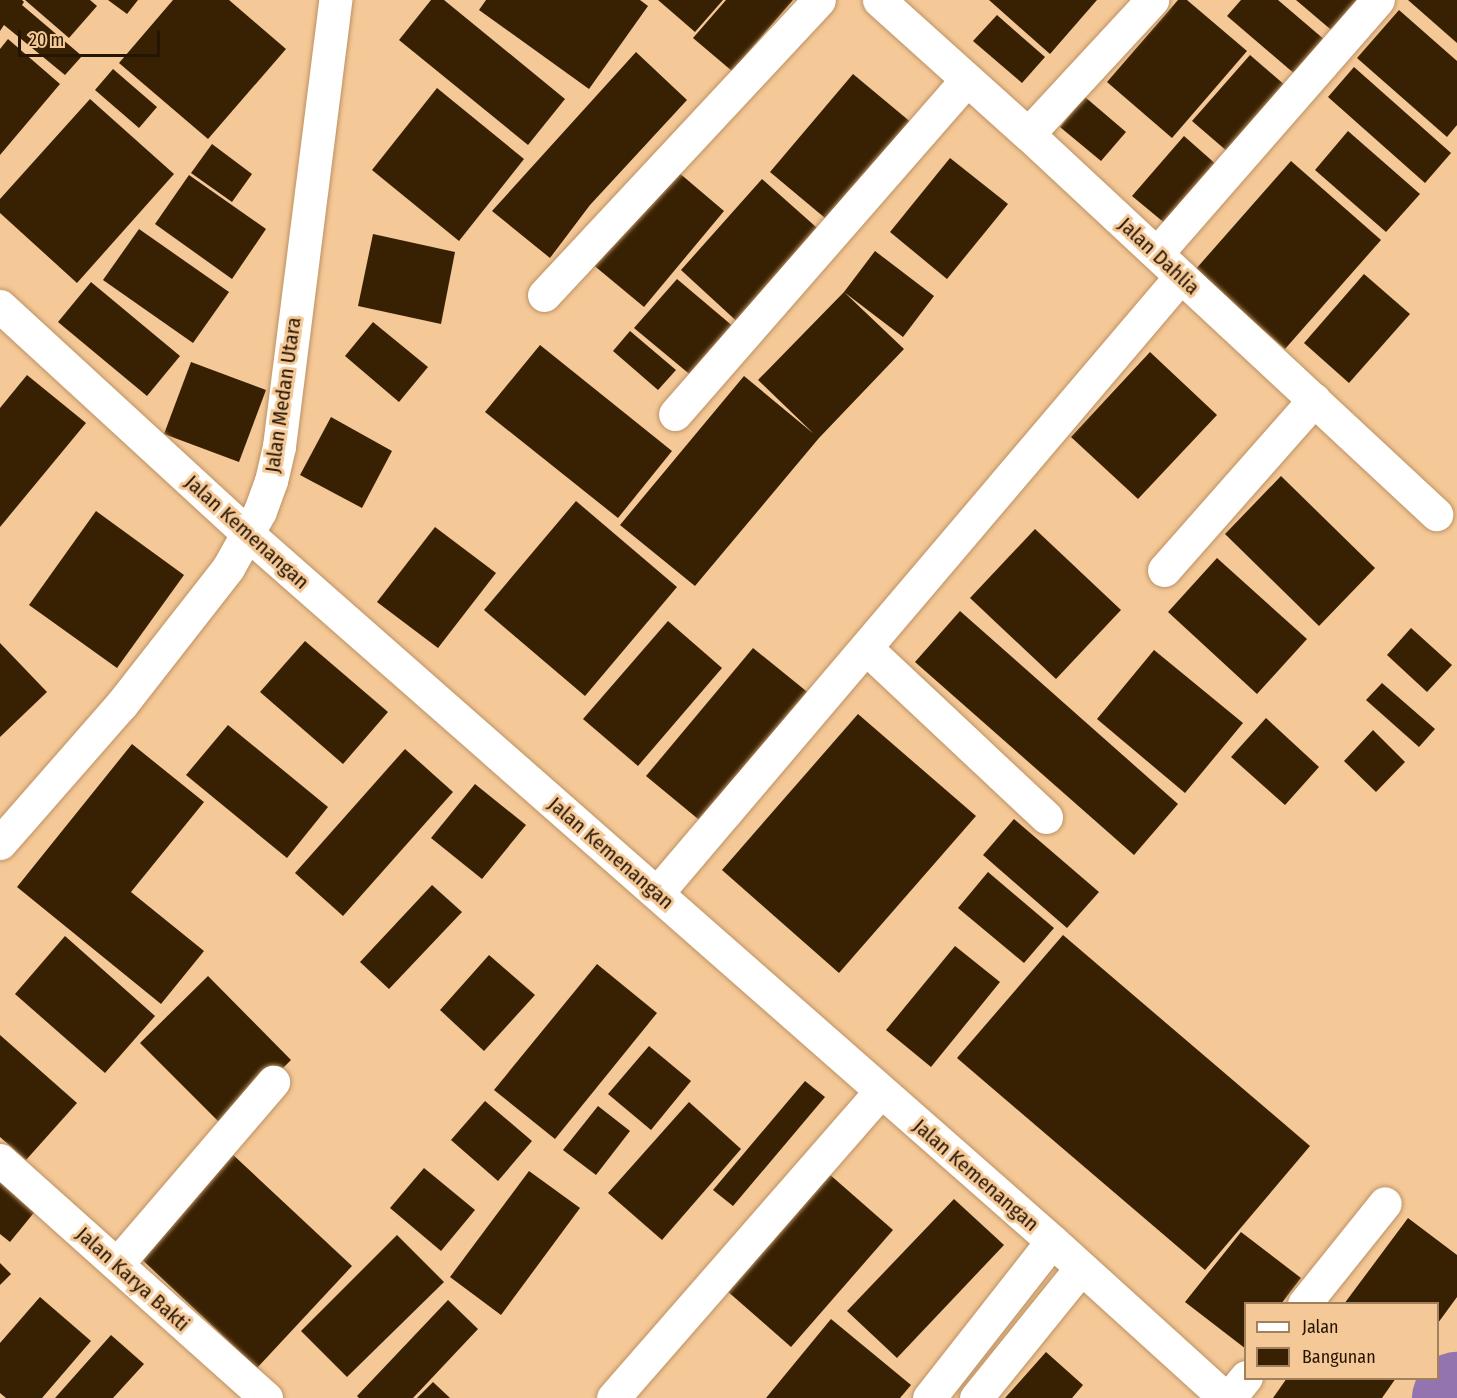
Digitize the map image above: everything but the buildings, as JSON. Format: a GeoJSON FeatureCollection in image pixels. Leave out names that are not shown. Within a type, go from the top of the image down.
{"type":"FeatureCollection","features":[{"type":"Feature","properties":{"kind":"street","name":"Jalan Medan Utara"},"geometry":{"type":"LineString","coordinates":[[0,843],[122,705],[228,568],[249,535],[271,481],[279,446],[335,0]]}},
{"type":"Feature","properties":{"kind":"street"},"geometry":{"type":"LineString","coordinates":[[544,295],[819,0]]}},
{"type":"Feature","properties":{"kind":"street","name":"Jalan Dahlia"},"geometry":{"type":"LineString","coordinates":[[879,0],[1157,253],[1436,514]]}},
{"type":"Feature","properties":{"kind":"street"},"geometry":{"type":"LineString","coordinates":[[1028,134],[1152,0]]}},
{"type":"Feature","properties":{"kind":"street"},"geometry":{"type":"LineString","coordinates":[[1157,253],[1378,0]]}},
{"type":"Feature","properties":{"kind":"street"},"geometry":{"type":"LineString","coordinates":[[675,414],[967,79]]}},
{"type":"Feature","properties":{"kind":"street"},"geometry":{"type":"LineString","coordinates":[[657,893],[1181,276]]}},
{"type":"Feature","properties":{"kind":"street","name":"Jalan Kemenangan"},"geometry":{"type":"LineString","coordinates":[[0,306],[249,535],[1052,1241],[1227,1398]]}},
{"type":"Feature","properties":{"kind":"street"},"geometry":{"type":"LineString","coordinates":[[1164,570],[1314,400]]}},
{"type":"Feature","properties":{"kind":"street"},"geometry":{"type":"LineString","coordinates":[[866,648],[1046,817]]}},
{"type":"Feature","properties":{"kind":"street"},"geometry":{"type":"LineString","coordinates":[[117,1264],[273,1082]]}},
{"type":"Feature","properties":{"kind":"street"},"geometry":{"type":"LineString","coordinates":[[613,1398],[880,1092]]}},
{"type":"Feature","properties":{"kind":"street","name":"Jalan Karya Bakti"},"geometry":{"type":"LineString","coordinates":[[0,1160],[266,1398]]}},
{"type":"Feature","properties":{"kind":"street"},"geometry":{"type":"LineString","coordinates":[[1306,1302],[1385,1203]]}},
{"type":"Feature","properties":{"kind":"street"},"geometry":{"type":"LineString","coordinates":[[929,1398],[1052,1241]]}},
{"type":"Feature","properties":{"kind":"street"},"geometry":{"type":"LineString","coordinates":[[976,1398],[1081,1268]]}},
{"type":"Feature","properties":{"kind":"street"},"geometry":{"type":"LineString","coordinates":[[1227,1398],[1244,1378]]}}]}
